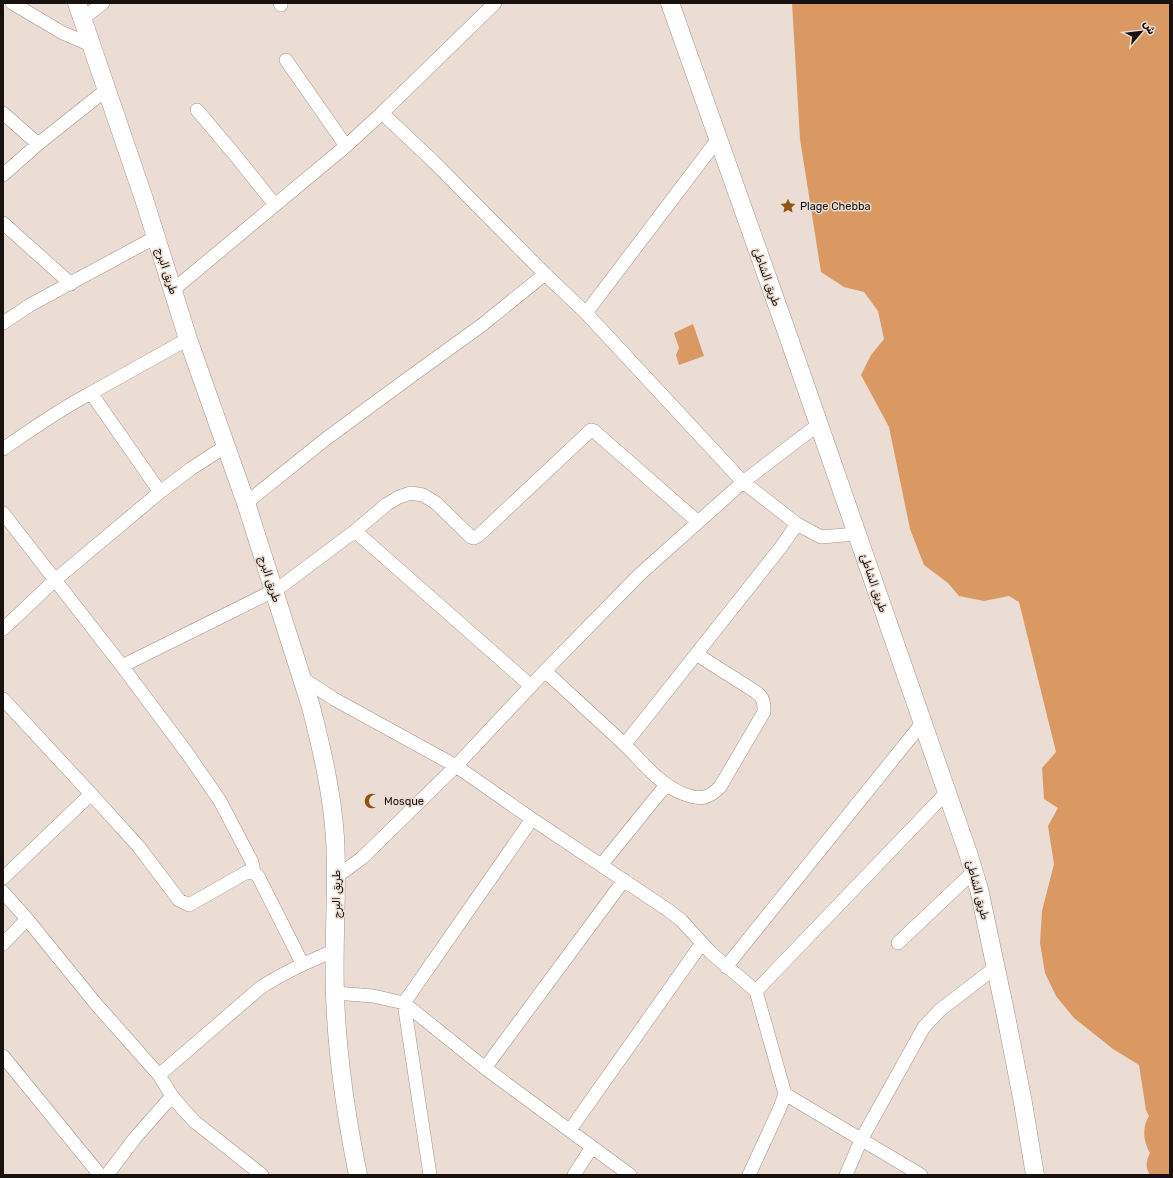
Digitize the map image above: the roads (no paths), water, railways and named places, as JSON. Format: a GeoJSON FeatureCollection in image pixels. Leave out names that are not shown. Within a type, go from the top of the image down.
{"type":"FeatureCollection","features":[{"type":"Feature","properties":{"kind":"main road","name":"طريق الشاطئ"},"geometry":{"type":"LineString","coordinates":[[670,3],[923,722],[979,889],[1023,1103],[1035,1175]]}},
{"type":"Feature","properties":{"kind":"main road","name":"طريق البرج"},"geometry":{"type":"LineString","coordinates":[[80,11],[156,237],[188,339],[246,503],[313,713],[326,766],[334,836],[336,877],[335,993],[337,1031],[351,1141],[358,1175]]}},
{"type":"Feature","properties":{"kind":"street"},"geometry":{"type":"LineString","coordinates":[[12,3],[63,34],[91,45]]}},
{"type":"Feature","properties":{"kind":"street"},"geometry":{"type":"LineString","coordinates":[[80,11],[103,3]]}},
{"type":"Feature","properties":{"kind":"street"},"geometry":{"type":"LineString","coordinates":[[173,290],[346,146],[382,114],[495,3]]}},
{"type":"Feature","properties":{"kind":"street"},"geometry":{"type":"LineString","coordinates":[[286,60],[346,146]]}},
{"type":"Feature","properties":{"kind":"street"},"geometry":{"type":"LineString","coordinates":[[3,175],[38,144],[106,90]]}},
{"type":"Feature","properties":{"kind":"street"},"geometry":{"type":"LineString","coordinates":[[197,110],[236,155],[275,205]]}},
{"type":"Feature","properties":{"kind":"street"},"geometry":{"type":"LineString","coordinates":[[3,113],[38,144]]}},
{"type":"Feature","properties":{"kind":"street"},"geometry":{"type":"LineString","coordinates":[[382,114],[434,162],[545,274],[586,313],[743,482],[797,524],[821,537],[856,534]]}},
{"type":"Feature","properties":{"kind":"street"},"geometry":{"type":"LineString","coordinates":[[586,313],[718,139]]}},
{"type":"Feature","properties":{"kind":"street"},"geometry":{"type":"LineString","coordinates":[[3,223],[71,284]]}},
{"type":"Feature","properties":{"kind":"street"},"geometry":{"type":"LineString","coordinates":[[3,323],[30,304],[71,284],[156,237]]}},
{"type":"Feature","properties":{"kind":"street"},"geometry":{"type":"LineString","coordinates":[[246,503],[410,376],[482,325],[545,274]]}},
{"type":"Feature","properties":{"kind":"street"},"geometry":{"type":"LineString","coordinates":[[3,449],[72,403],[188,339]]}},
{"type":"Feature","properties":{"kind":"street"},"geometry":{"type":"LineString","coordinates":[[92,393],[160,492]]}},
{"type":"Feature","properties":{"kind":"street"},"geometry":{"type":"LineString","coordinates":[[336,877],[362,858],[456,766],[544,671],[639,575],[743,482],[819,424]]}},
{"type":"Feature","properties":{"kind":"street"},"geometry":{"type":"LineString","coordinates":[[122,666],[274,591],[355,531],[387,504],[399,497],[411,493],[423,496],[436,503],[471,537],[474,538],[478,536],[591,430],[698,522]]}},
{"type":"Feature","properties":{"kind":"street"},"geometry":{"type":"LineString","coordinates":[[3,629],[55,580],[160,492],[192,468],[226,446]]}},
{"type":"Feature","properties":{"kind":"street"},"geometry":{"type":"LineString","coordinates":[[3,513],[122,666],[187,754],[220,802],[252,862],[254,872],[258,876],[302,963]]}},
{"type":"Feature","properties":{"kind":"street"},"geometry":{"type":"LineString","coordinates":[[624,744],[781,547],[797,524]]}},
{"type":"Feature","properties":{"kind":"street"},"geometry":{"type":"LineString","coordinates":[[355,531],[530,686]]}},
{"type":"Feature","properties":{"kind":"street"},"geometry":{"type":"LineString","coordinates":[[544,671],[624,744],[666,785],[684,794],[703,798],[712,795],[720,788],[764,712],[762,697],[696,654]]}},
{"type":"Feature","properties":{"kind":"street"},"geometry":{"type":"LineString","coordinates":[[302,678],[334,699],[456,766],[532,819],[602,864],[682,920],[726,968],[756,991],[785,1094],[749,1175]]}},
{"type":"Feature","properties":{"kind":"street"},"geometry":{"type":"LineString","coordinates":[[3,699],[139,847],[183,904],[189,905],[247,872],[254,872]]}},
{"type":"Feature","properties":{"kind":"street"},"geometry":{"type":"LineString","coordinates":[[726,968],[923,722]]}},
{"type":"Feature","properties":{"kind":"street"},"geometry":{"type":"LineString","coordinates":[[602,864],[666,785]]}},
{"type":"Feature","properties":{"kind":"street"},"geometry":{"type":"LineString","coordinates":[[756,991],[947,792]]}},
{"type":"Feature","properties":{"kind":"street"},"geometry":{"type":"LineString","coordinates":[[3,878],[91,794]]}},
{"type":"Feature","properties":{"kind":"street"},"geometry":{"type":"LineString","coordinates":[[430,1175],[404,1003],[532,819]]}},
{"type":"Feature","properties":{"kind":"street"},"geometry":{"type":"LineString","coordinates":[[898,943],[973,872]]}},
{"type":"Feature","properties":{"kind":"street"},"geometry":{"type":"LineString","coordinates":[[486,1068],[624,880]]}},
{"type":"Feature","properties":{"kind":"street"},"geometry":{"type":"LineString","coordinates":[[3,892],[27,919],[96,1004],[159,1075],[172,1096],[195,1122],[262,1175]]}},
{"type":"Feature","properties":{"kind":"street"},"geometry":{"type":"LineString","coordinates":[[3,944],[27,919]]}},
{"type":"Feature","properties":{"kind":"street"},"geometry":{"type":"LineString","coordinates":[[570,1130],[702,943]]}},
{"type":"Feature","properties":{"kind":"street"},"geometry":{"type":"LineString","coordinates":[[159,1075],[260,988],[274,978],[302,963],[336,950]]}},
{"type":"Feature","properties":{"kind":"street"},"geometry":{"type":"LineString","coordinates":[[846,1175],[861,1140],[924,1027],[940,1010],[996,967]]}},
{"type":"Feature","properties":{"kind":"street"},"geometry":{"type":"LineString","coordinates":[[335,993],[373,996],[404,1003],[486,1068],[630,1175]]}},
{"type":"Feature","properties":{"kind":"street"},"geometry":{"type":"LineString","coordinates":[[3,1056],[100,1175]]}},
{"type":"Feature","properties":{"kind":"street"},"geometry":{"type":"LineString","coordinates":[[785,1094],[921,1175]]}},
{"type":"Feature","properties":{"kind":"street"},"geometry":{"type":"LineString","coordinates":[[108,1175],[135,1138],[172,1096]]}},
{"type":"Feature","properties":{"kind":"street"},"geometry":{"type":"LineString","coordinates":[[574,1175],[592,1146]]}},
{"type":"Feature","properties":{"kind":"place","name":"Plage Chebba"},"geometry":{"type":"Point","coordinates":[788,206]}},
{"type":"Feature","properties":{"kind":"place","name":"Mosque"},"geometry":{"type":"Point","coordinates":[372,801]}}]}
